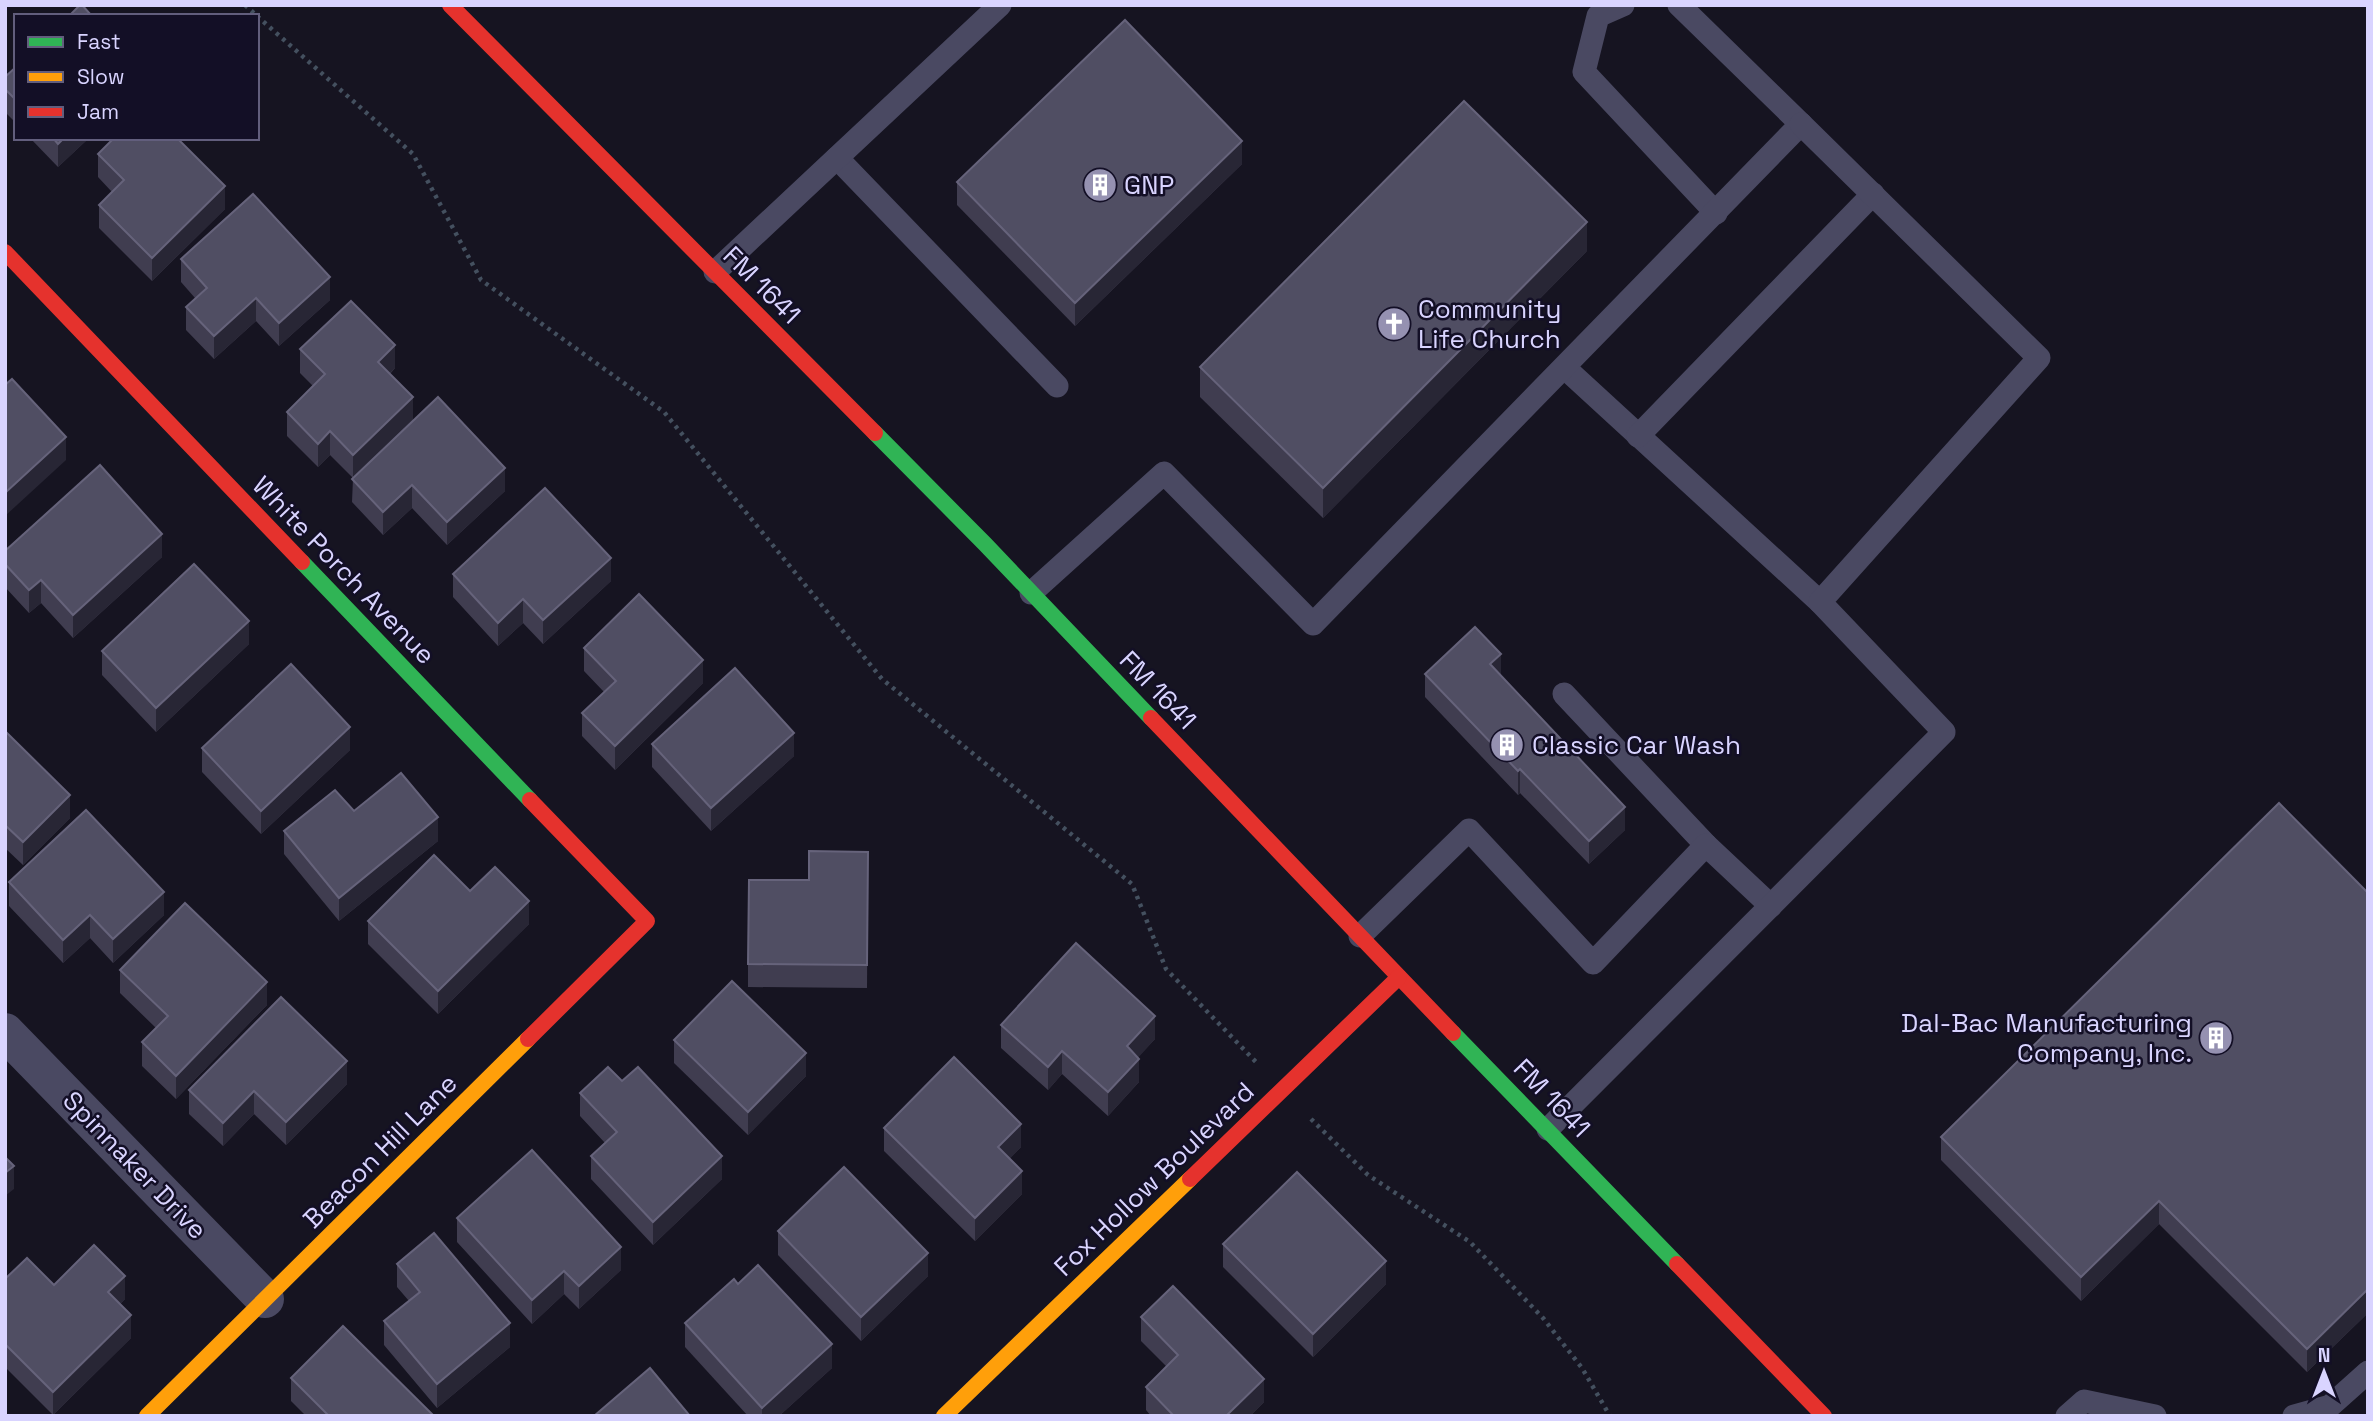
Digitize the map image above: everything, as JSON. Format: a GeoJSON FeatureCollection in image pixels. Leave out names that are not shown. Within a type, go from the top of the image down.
{"type":"FeatureCollection","features":[{"type":"Feature","properties":{"kind":"street","name":"FM 1641"},"geometry":{"type":"LineString","coordinates":[[450,5],[1031,593],[1399,978],[1824,1416]]}},
{"type":"Feature","properties":{"kind":"street","name":"White Porch Avenue"},"geometry":{"type":"LineString","coordinates":[[5,252],[647,921]]}},
{"type":"Feature","properties":{"kind":"street","name":"Beacon Hill Lane"},"geometry":{"type":"LineString","coordinates":[[147,1416],[647,921]]}},
{"type":"Feature","properties":{"kind":"street","name":"Fox Hollow Boulevard"},"geometry":{"type":"LineString","coordinates":[[944,1416],[1399,978]]}},
{"type":"Feature","properties":{"kind":"street","name":"Spinnaker Drive"},"geometry":{"type":"LineString","coordinates":[[5,1032],[265,1299]]}},
{"type":"Feature","properties":{"kind":"lane"},"geometry":{"type":"LineString","coordinates":[[715,272],[1000,5]]}},
{"type":"Feature","properties":{"kind":"lane"},"geometry":{"type":"LineString","coordinates":[[1623,5],[1598,16],[1584,72],[1716,213]]}},
{"type":"Feature","properties":{"kind":"lane"},"geometry":{"type":"LineString","coordinates":[[1679,5],[2039,358],[1820,601]]}},
{"type":"Feature","properties":{"kind":"lane"},"geometry":{"type":"LineString","coordinates":[[1031,593],[1164,473],[1313,624],[1801,124]]}},
{"type":"Feature","properties":{"kind":"lane"},"geometry":{"type":"LineString","coordinates":[[837,158],[1057,386]]}},
{"type":"Feature","properties":{"kind":"lane"},"geometry":{"type":"LineString","coordinates":[[1638,436],[1872,194]]}},
{"type":"Feature","properties":{"kind":"lane"},"geometry":{"type":"LineString","coordinates":[[1548,1129],[1944,732],[1820,601],[1564,368]]}},
{"type":"Feature","properties":{"kind":"lane"},"geometry":{"type":"LineString","coordinates":[[1564,694],[1706,845],[1771,906]]}},
{"type":"Feature","properties":{"kind":"lane"},"geometry":{"type":"LineString","coordinates":[[1360,936],[1469,831],[1592,963],[1706,845]]}},
{"type":"Feature","properties":{"kind":"lane"},"geometry":{"type":"LineString","coordinates":[[2294,1416],[2330,1406],[2368,1372]]}},
{"type":"Feature","properties":{"kind":"lane"},"geometry":{"type":"LineString","coordinates":[[2067,1416],[2084,1401],[2155,1416]]}},
{"type":"Feature","properties":{"kind":"path"},"geometry":{"type":"LineString","coordinates":[[259,18],[413,154],[481,280],[664,412],[882,679],[1132,884],[1166,969],[1368,1175],[1470,1242],[1543,1318],[1582,1368],[1610,1416]]}},
{"type":"Feature","properties":{"kind":"building"},"geometry":{"type":"Polygon","coordinates":[[[82,5],[90,14],[71,14],[82,5]]]}},
{"type":"Feature","properties":{"kind":"building","name":"GNP"},"geometry":{"type":"Polygon","coordinates":[[[1125,20],[1242,141],[1075,303],[957,182],[1125,20]]]}},
{"type":"Feature","properties":{"kind":"building"},"geometry":{"type":"Polygon","coordinates":[[[14,69],[14,98],[5,89],[5,77],[14,69]]]}},
{"type":"Feature","properties":{"kind":"building","name":"Community Life Church"},"geometry":{"type":"Polygon","coordinates":[[[1464,101],[1587,222],[1323,488],[1200,367],[1464,101]]]}},
{"type":"Feature","properties":{"kind":"building"},"geometry":{"type":"Polygon","coordinates":[[[112,140],[179,140],[225,186],[152,258],[99,205],[124,180],[98,154],[112,140]]]}},
{"type":"Feature","properties":{"kind":"building"},"geometry":{"type":"Polygon","coordinates":[[[253,194],[330,277],[279,323],[256,298],[214,336],[186,307],[207,288],[181,259],[253,194]]]}},
{"type":"Feature","properties":{"kind":"building"},"geometry":{"type":"Polygon","coordinates":[[[351,301],[395,345],[378,362],[413,397],[353,455],[330,431],[318,444],[287,412],[325,374],[300,349],[351,301]]]}},
{"type":"Feature","properties":{"kind":"building"},"geometry":{"type":"Polygon","coordinates":[[[12,379],[66,437],[5,493],[5,385],[12,379]]]}},
{"type":"Feature","properties":{"kind":"building"},"geometry":{"type":"Polygon","coordinates":[[[438,397],[505,468],[447,522],[412,485],[383,512],[352,479],[438,397]]]}},
{"type":"Feature","properties":{"kind":"building"},"geometry":{"type":"Polygon","coordinates":[[[100,465],[162,534],[73,615],[41,580],[29,590],[5,564],[5,551],[100,465]]]}},
{"type":"Feature","properties":{"kind":"building"},"geometry":{"type":"Polygon","coordinates":[[[545,488],[611,558],[543,620],[523,599],[498,623],[453,574],[545,488]]]}},
{"type":"Feature","properties":{"kind":"building"},"geometry":{"type":"Polygon","coordinates":[[[194,564],[249,621],[156,708],[102,651],[194,564]]]}},
{"type":"Feature","properties":{"kind":"building"},"geometry":{"type":"Polygon","coordinates":[[[639,594],[703,660],[615,746],[582,713],[616,681],[584,648],[639,594]]]}},
{"type":"Feature","properties":{"kind":"building","name":"Classic Car Wash"},"geometry":{"type":"Polygon","coordinates":[[[1475,627],[1501,654],[1490,664],[1625,807],[1589,841],[1425,674],[1475,627]]]}},
{"type":"Feature","properties":{"kind":"building"},"geometry":{"type":"Polygon","coordinates":[[[291,664],[350,727],[261,811],[202,748],[291,664]]]}},
{"type":"Feature","properties":{"kind":"building"},"geometry":{"type":"Polygon","coordinates":[[[735,668],[794,733],[711,808],[652,744],[735,668]]]}},
{"type":"Feature","properties":{"kind":"building"},"geometry":{"type":"Polygon","coordinates":[[[5,731],[70,795],[23,842],[5,825],[5,731]]]}},
{"type":"Feature","properties":{"kind":"building"},"geometry":{"type":"Polygon","coordinates":[[[401,773],[438,817],[339,898],[284,831],[335,790],[354,811],[401,773]]]}},
{"type":"Feature","properties":{"kind":"building","name":"Dal-Bac Manufacturing Company, Inc."},"geometry":{"type":"Polygon","coordinates":[[[2279,803],[2368,893],[2368,1289],[2307,1349],[2159,1201],[2081,1277],[1941,1137],[2279,803]]]}},
{"type":"Feature","properties":{"kind":"building"},"geometry":{"type":"Polygon","coordinates":[[[86,810],[164,892],[113,939],[90,915],[63,940],[9,882],[86,810]]]}},
{"type":"Feature","properties":{"kind":"building"},"geometry":{"type":"Polygon","coordinates":[[[809,851],[868,852],[867,965],[748,964],[749,880],[809,880],[809,851]]]}},
{"type":"Feature","properties":{"kind":"building"},"geometry":{"type":"Polygon","coordinates":[[[434,855],[470,891],[495,867],[529,901],[438,991],[368,921],[434,855]]]}},
{"type":"Feature","properties":{"kind":"building"},"geometry":{"type":"Polygon","coordinates":[[[185,903],[267,982],[176,1076],[142,1042],[168,1016],[120,970],[185,903]]]}},
{"type":"Feature","properties":{"kind":"building"},"geometry":{"type":"Polygon","coordinates":[[[1076,943],[1155,1016],[1127,1046],[1139,1059],[1108,1092],[1062,1051],[1048,1067],[1001,1025],[1076,943]]]}},
{"type":"Feature","properties":{"kind":"building"},"geometry":{"type":"Polygon","coordinates":[[[732,981],[806,1053],[748,1112],[674,1040],[732,981]]]}},
{"type":"Feature","properties":{"kind":"building"},"geometry":{"type":"Polygon","coordinates":[[[281,997],[347,1061],[286,1122],[254,1091],[223,1123],[189,1090],[281,997]]]}},
{"type":"Feature","properties":{"kind":"building"},"geometry":{"type":"Polygon","coordinates":[[[954,1057],[1021,1124],[998,1147],[1022,1171],[975,1218],[884,1128],[954,1057]]]}},
{"type":"Feature","properties":{"kind":"building"},"geometry":{"type":"Polygon","coordinates":[[[608,1067],[622,1081],[638,1067],[722,1156],[653,1222],[591,1156],[617,1132],[580,1093],[608,1067]]]}},
{"type":"Feature","properties":{"kind":"building"},"geometry":{"type":"Polygon","coordinates":[[[532,1150],[621,1247],[579,1286],[564,1271],[532,1300],[457,1218],[532,1150]]]}},
{"type":"Feature","properties":{"kind":"building"},"geometry":{"type":"Polygon","coordinates":[[[5,1157],[14,1166],[5,1173],[5,1157]]]}},
{"type":"Feature","properties":{"kind":"building"},"geometry":{"type":"Polygon","coordinates":[[[844,1167],[928,1253],[861,1317],[778,1231],[844,1167]]]}},
{"type":"Feature","properties":{"kind":"building"},"geometry":{"type":"Polygon","coordinates":[[[1297,1172],[1386,1261],[1313,1334],[1223,1244],[1297,1172]]]}},
{"type":"Feature","properties":{"kind":"building"},"geometry":{"type":"Polygon","coordinates":[[[434,1233],[510,1323],[437,1384],[384,1321],[420,1292],[397,1264],[434,1233]]]}},
{"type":"Feature","properties":{"kind":"building"},"geometry":{"type":"Polygon","coordinates":[[[94,1245],[125,1276],[108,1292],[131,1315],[53,1392],[5,1344],[5,1279],[27,1258],[54,1285],[94,1245]]]}},
{"type":"Feature","properties":{"kind":"building"},"geometry":{"type":"Polygon","coordinates":[[[758,1265],[832,1344],[762,1408],[685,1323],[734,1279],[738,1284],[758,1265]]]}},
{"type":"Feature","properties":{"kind":"building"},"geometry":{"type":"Polygon","coordinates":[[[1173,1286],[1264,1379],[1226,1416],[1174,1416],[1146,1387],[1178,1355],[1141,1317],[1173,1286]]]}},
{"type":"Feature","properties":{"kind":"building"},"geometry":{"type":"Polygon","coordinates":[[[343,1326],[434,1416],[329,1416],[291,1378],[343,1326]]]}},
{"type":"Feature","properties":{"kind":"building"},"geometry":{"type":"Polygon","coordinates":[[[650,1368],[690,1416],[594,1416],[650,1368]]]}},
{"type":"Feature","properties":{"kind":"traffic: fast"},"geometry":{"type":"LineString","coordinates":[[875,433],[1151,718]]}},
{"type":"Feature","properties":{"kind":"traffic: fast"},"geometry":{"type":"LineString","coordinates":[[302,562],[530,800]]}},
{"type":"Feature","properties":{"kind":"traffic: fast"},"geometry":{"type":"LineString","coordinates":[[1453,1033],[1677,1264]]}},
{"type":"Feature","properties":{"kind":"traffic: slow"},"geometry":{"type":"LineString","coordinates":[[147,1416],[528,1039]]}},
{"type":"Feature","properties":{"kind":"traffic: slow"},"geometry":{"type":"LineString","coordinates":[[944,1416],[1190,1179]]}},
{"type":"Feature","properties":{"kind":"traffic: jam"},"geometry":{"type":"LineString","coordinates":[[450,5],[875,433]]}},
{"type":"Feature","properties":{"kind":"traffic: jam"},"geometry":{"type":"LineString","coordinates":[[5,252],[302,562]]}},
{"type":"Feature","properties":{"kind":"traffic: jam"},"geometry":{"type":"LineString","coordinates":[[1151,718],[1453,1033]]}},
{"type":"Feature","properties":{"kind":"traffic: jam"},"geometry":{"type":"LineString","coordinates":[[528,1039],[647,921],[530,800]]}},
{"type":"Feature","properties":{"kind":"traffic: jam"},"geometry":{"type":"LineString","coordinates":[[1190,1179],[1399,977]]}},
{"type":"Feature","properties":{"kind":"traffic: jam"},"geometry":{"type":"LineString","coordinates":[[1677,1264],[1824,1416]]}},
{"type":"Feature","properties":{"kind":"place","name":"GNP"},"geometry":{"type":"Point","coordinates":[1100,185]}},
{"type":"Feature","properties":{"kind":"place","name":"Community Life Church"},"geometry":{"type":"Point","coordinates":[1394,324]}},
{"type":"Feature","properties":{"kind":"place","name":"Classic Car Wash"},"geometry":{"type":"Point","coordinates":[1507,745]}},
{"type":"Feature","properties":{"kind":"place","name":"Dal-Bac Manufacturing Company, Inc."},"geometry":{"type":"Point","coordinates":[2216,1038]}}]}
